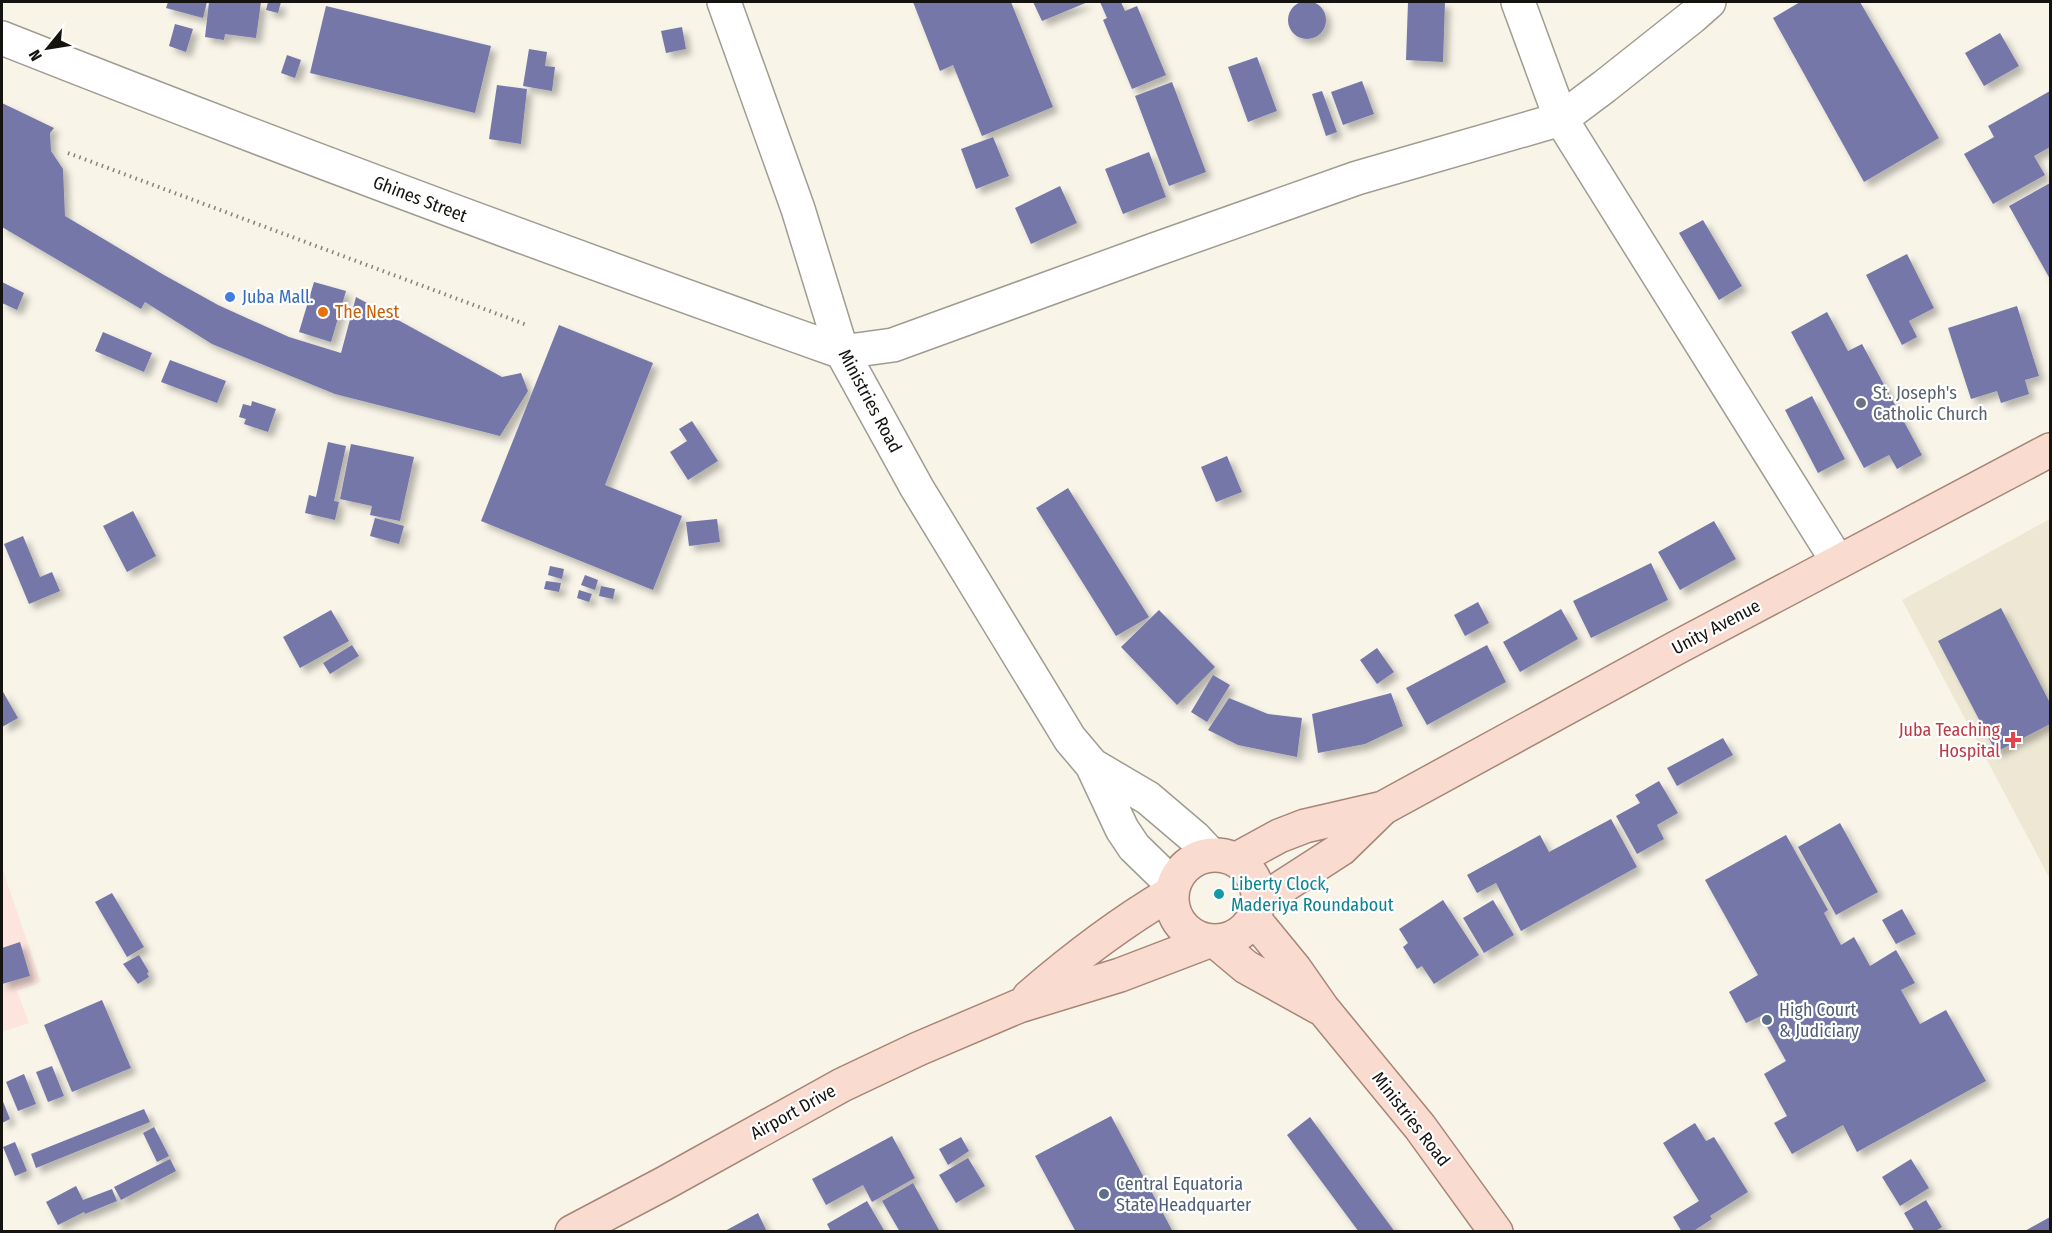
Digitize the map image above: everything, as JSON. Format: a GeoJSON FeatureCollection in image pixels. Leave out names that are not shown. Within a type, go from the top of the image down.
{"type":"FeatureCollection","features":[{"type":"Feature","properties":{"kind":"main road","name":"Unity Avenue"},"geometry":{"type":"LineString","coordinates":[[1223,857],[1305,826],[1383,808],[1676,648],[2050,450]]}},
{"type":"Feature","properties":{"kind":"main road","name":"Unity Avenue"},"geometry":{"type":"LineString","coordinates":[[1256,910],[1341,849],[1383,808]]}},
{"type":"Feature","properties":{"kind":"main road"},"geometry":{"type":"LineString","coordinates":[[1223,857],[1244,865],[1257,884],[1256,910],[1242,932],[1232,938],[1212,941],[1187,931],[1179,922],[1173,911],[1172,889],[1185,865],[1196,858],[1223,857]]}},
{"type":"Feature","properties":{"kind":"main road","name":"Airport Drive"},"geometry":{"type":"LineString","coordinates":[[1019,1006],[1058,972],[1172,889]]}},
{"type":"Feature","properties":{"kind":"main road","name":"Ministries Road"},"geometry":{"type":"LineString","coordinates":[[1256,910],[1323,1009],[1420,1126],[1496,1232]]}},
{"type":"Feature","properties":{"kind":"main road","name":"Airport Drive"},"geometry":{"type":"LineString","coordinates":[[572,1232],[842,1085],[1019,1006],[1120,975],[1212,941]]}},
{"type":"Feature","properties":{"kind":"main road","name":"Ministries Road"},"geometry":{"type":"LineString","coordinates":[[1212,941],[1246,967],[1323,1009]]}},
{"type":"Feature","properties":{"kind":"street","name":"Ministries Road"},"geometry":{"type":"LineString","coordinates":[[724,2],[798,209],[842,352],[917,488],[1070,739],[1092,765],[1122,829],[1134,847],[1172,889]]}},
{"type":"Feature","properties":{"kind":"street"},"geometry":{"type":"LineString","coordinates":[[1518,2],[1561,118],[1838,562]]}},
{"type":"Feature","properties":{"kind":"street"},"geometry":{"type":"LineString","coordinates":[[842,352],[893,345],[1357,178],[1561,118],[1614,80],[1709,2]]}},
{"type":"Feature","properties":{"kind":"street","name":"Ghines Street"},"geometry":{"type":"LineString","coordinates":[[2,38],[168,104],[541,245],[842,352]]}},
{"type":"Feature","properties":{"kind":"street","name":"Ministries Road"},"geometry":{"type":"LineString","coordinates":[[1092,765],[1148,798],[1223,857]]}},
{"type":"Feature","properties":{"kind":"path"},"geometry":{"type":"LineString","coordinates":[[68,153],[527,325]]}},
{"type":"Feature","properties":{"kind":"shaded area","name":"Juba Teaching Hospital"},"geometry":{"type":"Polygon","coordinates":[[[2050,519],[2050,879],[1902,600],[2050,519]]]}},
{"type":"Feature","properties":{"kind":"shaded area"},"geometry":{"type":"Polygon","coordinates":[[[2,868],[41,982],[17,991],[29,1023],[2,1032],[2,868]]]}},
{"type":"Feature","properties":{"kind":"building"},"geometry":{"type":"Polygon","coordinates":[[[1307,1],[1320,7],[1326,20],[1320,33],[1307,39],[1294,33],[1288,20],[1294,7],[1307,1]]]}},
{"type":"Feature","properties":{"kind":"building"},"geometry":{"type":"Polygon","coordinates":[[[168,2],[207,2],[203,18],[166,8],[168,2]]]}},
{"type":"Feature","properties":{"kind":"building"},"geometry":{"type":"Polygon","coordinates":[[[209,2],[261,2],[256,38],[225,34],[224,40],[205,37],[209,2]]]}},
{"type":"Feature","properties":{"kind":"building"},"geometry":{"type":"Polygon","coordinates":[[[268,2],[281,2],[278,13],[266,10],[268,2]]]}},
{"type":"Feature","properties":{"kind":"building"},"geometry":{"type":"Polygon","coordinates":[[[913,2],[1011,2],[1053,107],[982,136],[953,65],[940,71],[913,2]]]}},
{"type":"Feature","properties":{"kind":"building"},"geometry":{"type":"Polygon","coordinates":[[[1033,2],[1088,2],[1042,21],[1033,2]]]}},
{"type":"Feature","properties":{"kind":"building"},"geometry":{"type":"Polygon","coordinates":[[[1100,2],[1121,2],[1125,11],[1137,6],[1166,75],[1132,89],[1103,20],[1107,18],[1100,2]]]}},
{"type":"Feature","properties":{"kind":"building"},"geometry":{"type":"Polygon","coordinates":[[[1408,2],[1445,2],[1443,62],[1406,60],[1408,2]]]}},
{"type":"Feature","properties":{"kind":"building"},"geometry":{"type":"Polygon","coordinates":[[[1800,2],[1860,2],[1939,138],[1864,182],[1773,18],[1800,2]]]}},
{"type":"Feature","properties":{"kind":"building"},"geometry":{"type":"Polygon","coordinates":[[[326,6],[491,46],[475,113],[310,73],[326,6]]]}},
{"type":"Feature","properties":{"kind":"building"},"geometry":{"type":"Polygon","coordinates":[[[175,24],[193,29],[186,52],[169,46],[175,24]]]}},
{"type":"Feature","properties":{"kind":"building"},"geometry":{"type":"Polygon","coordinates":[[[682,27],[686,49],[666,53],[661,31],[682,27]]]}},
{"type":"Feature","properties":{"kind":"building"},"geometry":{"type":"Polygon","coordinates":[[[2000,33],[2019,66],[1984,86],[1965,53],[2000,33]]]}},
{"type":"Feature","properties":{"kind":"building"},"geometry":{"type":"Polygon","coordinates":[[[529,49],[547,52],[545,66],[555,67],[552,91],[523,86],[529,49]]]}},
{"type":"Feature","properties":{"kind":"building"},"geometry":{"type":"Polygon","coordinates":[[[287,55],[301,60],[295,78],[281,73],[287,55]]]}},
{"type":"Feature","properties":{"kind":"building"},"geometry":{"type":"Polygon","coordinates":[[[1257,57],[1277,111],[1248,122],[1228,67],[1257,57]]]}},
{"type":"Feature","properties":{"kind":"building"},"geometry":{"type":"Polygon","coordinates":[[[1362,81],[1374,114],[1343,125],[1331,92],[1362,81]]]}},
{"type":"Feature","properties":{"kind":"building"},"geometry":{"type":"Polygon","coordinates":[[[1172,82],[1206,172],[1169,186],[1135,96],[1172,82]]]}},
{"type":"Feature","properties":{"kind":"building"},"geometry":{"type":"Polygon","coordinates":[[[497,85],[527,89],[521,144],[489,139],[497,85]]]}},
{"type":"Feature","properties":{"kind":"building"},"geometry":{"type":"Polygon","coordinates":[[[1322,91],[1337,132],[1326,136],[1312,94],[1322,91]]]}},
{"type":"Feature","properties":{"kind":"building"},"geometry":{"type":"Polygon","coordinates":[[[2050,91],[2050,147],[2034,156],[2045,175],[1993,204],[1964,154],[1994,137],[1988,126],[2050,91]]]}},
{"type":"Feature","properties":{"kind":"building"},"geometry":{"type":"Polygon","coordinates":[[[2,103],[54,128],[50,133],[51,151],[63,169],[65,216],[218,305],[289,337],[341,353],[356,297],[502,377],[521,373],[528,391],[500,436],[335,394],[212,344],[145,302],[141,309],[2,227],[2,103]]]}},
{"type":"Feature","properties":{"kind":"building"},"geometry":{"type":"Polygon","coordinates":[[[993,137],[1009,176],[976,189],[961,149],[993,137]]]}},
{"type":"Feature","properties":{"kind":"building"},"geometry":{"type":"Polygon","coordinates":[[[1149,152],[1166,197],[1123,214],[1105,169],[1149,152]]]}},
{"type":"Feature","properties":{"kind":"building"},"geometry":{"type":"Polygon","coordinates":[[[2050,183],[2050,279],[2009,206],[2050,183]]]}},
{"type":"Feature","properties":{"kind":"building"},"geometry":{"type":"Polygon","coordinates":[[[1060,186],[1077,223],[1031,244],[1015,208],[1060,186]]]}},
{"type":"Feature","properties":{"kind":"building"},"geometry":{"type":"Polygon","coordinates":[[[1703,220],[1742,286],[1719,300],[1679,233],[1703,220]]]}},
{"type":"Feature","properties":{"kind":"building"},"geometry":{"type":"Polygon","coordinates":[[[1907,254],[1934,308],[1909,321],[1917,337],[1902,345],[1866,275],[1907,254]]]}},
{"type":"Feature","properties":{"kind":"building"},"geometry":{"type":"Polygon","coordinates":[[[2,282],[24,293],[17,310],[2,303],[2,282]]]}},
{"type":"Feature","properties":{"kind":"building","name":"The Nest"},"geometry":{"type":"Polygon","coordinates":[[[314,282],[346,291],[331,342],[299,332],[314,282]]]}},
{"type":"Feature","properties":{"kind":"building"},"geometry":{"type":"Polygon","coordinates":[[[2017,306],[2039,376],[2025,380],[2029,394],[2001,403],[1997,391],[1971,399],[1948,328],[2017,306]]]}},
{"type":"Feature","properties":{"kind":"building","name":"St. Joseph's Catholic Church"},"geometry":{"type":"Polygon","coordinates":[[[1827,312],[1848,351],[1862,344],[1922,455],[1897,469],[1889,455],[1864,468],[1791,332],[1827,312]]]}},
{"type":"Feature","properties":{"kind":"building"},"geometry":{"type":"Polygon","coordinates":[[[559,325],[653,363],[605,485],[682,516],[653,590],[481,521],[559,325]]]}},
{"type":"Feature","properties":{"kind":"building"},"geometry":{"type":"Polygon","coordinates":[[[103,332],[152,353],[144,372],[95,351],[103,332]]]}},
{"type":"Feature","properties":{"kind":"building"},"geometry":{"type":"Polygon","coordinates":[[[170,360],[226,381],[217,403],[161,382],[170,360]]]}},
{"type":"Feature","properties":{"kind":"building","name":"St. Joseph's Catholic Church"},"geometry":{"type":"Polygon","coordinates":[[[1812,396],[1845,459],[1818,473],[1785,410],[1812,396]]]}},
{"type":"Feature","properties":{"kind":"building"},"geometry":{"type":"Polygon","coordinates":[[[252,401],[276,409],[268,432],[244,424],[246,419],[239,417],[243,404],[251,406],[252,401]]]}},
{"type":"Feature","properties":{"kind":"building"},"geometry":{"type":"Polygon","coordinates":[[[692,421],[718,461],[688,480],[670,452],[687,441],[679,429],[692,421]]]}},
{"type":"Feature","properties":{"kind":"building"},"geometry":{"type":"Polygon","coordinates":[[[328,442],[346,446],[334,501],[339,502],[335,520],[305,513],[309,495],[316,497],[328,442]]]}},
{"type":"Feature","properties":{"kind":"building"},"geometry":{"type":"Polygon","coordinates":[[[351,444],[414,457],[400,521],[370,515],[372,506],[340,499],[351,444]]]}},
{"type":"Feature","properties":{"kind":"building"},"geometry":{"type":"Polygon","coordinates":[[[1227,456],[1242,492],[1216,502],[1201,467],[1227,456]]]}},
{"type":"Feature","properties":{"kind":"building"},"geometry":{"type":"Polygon","coordinates":[[[1068,488],[1149,617],[1116,636],[1036,508],[1068,488]]]}},
{"type":"Feature","properties":{"kind":"building"},"geometry":{"type":"Polygon","coordinates":[[[133,511],[156,556],[127,572],[103,526],[133,511]]]}},
{"type":"Feature","properties":{"kind":"building"},"geometry":{"type":"Polygon","coordinates":[[[375,518],[404,526],[399,544],[370,536],[375,518]]]}},
{"type":"Feature","properties":{"kind":"building"},"geometry":{"type":"Polygon","coordinates":[[[717,519],[720,542],[689,546],[686,522],[717,519]]]}},
{"type":"Feature","properties":{"kind":"building"},"geometry":{"type":"Polygon","coordinates":[[[1714,521],[1736,559],[1680,590],[1658,552],[1714,521]]]}},
{"type":"Feature","properties":{"kind":"building"},"geometry":{"type":"Polygon","coordinates":[[[23,536],[40,577],[52,572],[60,591],[29,604],[4,544],[23,536]]]}},
{"type":"Feature","properties":{"kind":"building"},"geometry":{"type":"Polygon","coordinates":[[[1651,563],[1668,600],[1591,638],[1573,601],[1651,563]]]}},
{"type":"Feature","properties":{"kind":"building"},"geometry":{"type":"Polygon","coordinates":[[[550,566],[564,569],[562,579],[548,575],[550,566]]]}},
{"type":"Feature","properties":{"kind":"building"},"geometry":{"type":"Polygon","coordinates":[[[585,575],[598,580],[595,590],[581,585],[585,575]]]}},
{"type":"Feature","properties":{"kind":"building"},"geometry":{"type":"Polygon","coordinates":[[[546,581],[561,583],[559,592],[544,589],[546,581]]]}},
{"type":"Feature","properties":{"kind":"building"},"geometry":{"type":"Polygon","coordinates":[[[601,586],[615,589],[613,599],[599,596],[601,586]]]}},
{"type":"Feature","properties":{"kind":"building"},"geometry":{"type":"Polygon","coordinates":[[[579,590],[592,594],[589,602],[577,598],[579,590]]]}},
{"type":"Feature","properties":{"kind":"building"},"geometry":{"type":"Polygon","coordinates":[[[1478,602],[1489,623],[1465,636],[1454,615],[1478,602]]]}},
{"type":"Feature","properties":{"kind":"building"},"geometry":{"type":"Polygon","coordinates":[[[2001,608],[2050,703],[2050,724],[1996,752],[1938,641],[2001,608]]]}},
{"type":"Feature","properties":{"kind":"building"},"geometry":{"type":"Polygon","coordinates":[[[1561,609],[1578,639],[1520,672],[1503,642],[1561,609]]]}},
{"type":"Feature","properties":{"kind":"building"},"geometry":{"type":"Polygon","coordinates":[[[331,610],[349,641],[300,668],[283,637],[331,610]]]}},
{"type":"Feature","properties":{"kind":"building"},"geometry":{"type":"Polygon","coordinates":[[[1159,610],[1215,667],[1177,705],[1121,647],[1159,610]]]}},
{"type":"Feature","properties":{"kind":"building"},"geometry":{"type":"Polygon","coordinates":[[[352,645],[359,656],[330,674],[323,663],[352,645]]]}},
{"type":"Feature","properties":{"kind":"building"},"geometry":{"type":"Polygon","coordinates":[[[1487,645],[1506,682],[1427,725],[1406,688],[1487,645]]]}},
{"type":"Feature","properties":{"kind":"building"},"geometry":{"type":"Polygon","coordinates":[[[1377,648],[1394,672],[1377,684],[1360,660],[1377,648]]]}},
{"type":"Feature","properties":{"kind":"building"},"geometry":{"type":"Polygon","coordinates":[[[1213,675],[1230,685],[1207,722],[1191,712],[1213,675]]]}},
{"type":"Feature","properties":{"kind":"building"},"geometry":{"type":"Polygon","coordinates":[[[2,690],[18,718],[2,727],[2,690]]]}},
{"type":"Feature","properties":{"kind":"building"},"geometry":{"type":"Polygon","coordinates":[[[1391,693],[1403,726],[1365,744],[1318,753],[1312,714],[1391,693]]]}},
{"type":"Feature","properties":{"kind":"building"},"geometry":{"type":"Polygon","coordinates":[[[1229,698],[1268,714],[1302,718],[1297,757],[1238,745],[1208,730],[1229,698]]]}},
{"type":"Feature","properties":{"kind":"building"},"geometry":{"type":"Polygon","coordinates":[[[1723,738],[1733,755],[1677,786],[1667,768],[1723,738]]]}},
{"type":"Feature","properties":{"kind":"building"},"geometry":{"type":"Polygon","coordinates":[[[1659,781],[1678,813],[1657,825],[1664,839],[1637,854],[1616,816],[1640,803],[1635,795],[1659,781]]]}},
{"type":"Feature","properties":{"kind":"building"},"geometry":{"type":"Polygon","coordinates":[[[1611,819],[1637,867],[1521,931],[1496,883],[1477,893],[1467,875],[1540,835],[1549,852],[1611,819]]]}},
{"type":"Feature","properties":{"kind":"building"},"geometry":{"type":"Polygon","coordinates":[[[1840,823],[1878,892],[1836,915],[1798,847],[1840,823]]]}},
{"type":"Feature","properties":{"kind":"building"},"geometry":{"type":"Polygon","coordinates":[[[1786,835],[1828,910],[1824,913],[1841,945],[1854,937],[1870,966],[1896,950],[1915,983],[1901,990],[1920,1024],[1946,1010],[1986,1081],[1857,1152],[1843,1125],[1792,1154],[1774,1123],[1787,1116],[1764,1074],[1786,1061],[1761,1016],[1746,1023],[1729,992],[1758,975],[1705,880],[1786,835]]]}},
{"type":"Feature","properties":{"kind":"building"},"geometry":{"type":"Polygon","coordinates":[[[112,893],[144,947],[127,957],[95,902],[112,893]]]}},
{"type":"Feature","properties":{"kind":"building"},"geometry":{"type":"Polygon","coordinates":[[[1443,900],[1479,955],[1434,984],[1422,966],[1417,969],[1403,947],[1408,943],[1399,929],[1443,900]]]}},
{"type":"Feature","properties":{"kind":"building"},"geometry":{"type":"Polygon","coordinates":[[[1493,900],[1514,935],[1484,953],[1463,918],[1493,900]]]}},
{"type":"Feature","properties":{"kind":"building"},"geometry":{"type":"Polygon","coordinates":[[[1902,909],[1916,934],[1896,944],[1882,920],[1902,909]]]}},
{"type":"Feature","properties":{"kind":"building"},"geometry":{"type":"Polygon","coordinates":[[[20,942],[30,976],[2,984],[2,948],[20,942]]]}},
{"type":"Feature","properties":{"kind":"building"},"geometry":{"type":"Polygon","coordinates":[[[139,955],[149,972],[147,973],[149,977],[138,984],[123,964],[139,955]]]}},
{"type":"Feature","properties":{"kind":"building"},"geometry":{"type":"Polygon","coordinates":[[[102,1000],[131,1068],[72,1092],[44,1025],[102,1000]]]}},
{"type":"Feature","properties":{"kind":"building"},"geometry":{"type":"Polygon","coordinates":[[[52,1066],[64,1096],[48,1102],[36,1072],[52,1066]]]}},
{"type":"Feature","properties":{"kind":"building"},"geometry":{"type":"Polygon","coordinates":[[[24,1074],[36,1104],[18,1111],[6,1082],[24,1074]]]}},
{"type":"Feature","properties":{"kind":"building"},"geometry":{"type":"Polygon","coordinates":[[[2,1099],[10,1119],[2,1123],[2,1099]]]}},
{"type":"Feature","properties":{"kind":"building"},"geometry":{"type":"Polygon","coordinates":[[[144,1109],[150,1122],[36,1168],[31,1154],[144,1109]]]}},
{"type":"Feature","properties":{"kind":"building","name":"Central Equatoria State Headquarter"},"geometry":{"type":"Polygon","coordinates":[[[1111,1116],[1173,1232],[1076,1232],[1035,1156],[1111,1116]]]}},
{"type":"Feature","properties":{"kind":"building"},"geometry":{"type":"Polygon","coordinates":[[[1310,1117],[1395,1232],[1359,1232],[1287,1135],[1310,1117]]]}},
{"type":"Feature","properties":{"kind":"building"},"geometry":{"type":"Polygon","coordinates":[[[1695,1123],[1706,1141],[1714,1137],[1748,1192],[1710,1216],[1712,1219],[1692,1232],[1682,1232],[1673,1217],[1699,1201],[1663,1143],[1695,1123]]]}},
{"type":"Feature","properties":{"kind":"building"},"geometry":{"type":"Polygon","coordinates":[[[154,1127],[169,1156],[157,1162],[143,1133],[154,1127]]]}},
{"type":"Feature","properties":{"kind":"building"},"geometry":{"type":"Polygon","coordinates":[[[892,1136],[915,1178],[872,1202],[863,1185],[826,1205],[812,1179],[892,1136]]]}},
{"type":"Feature","properties":{"kind":"building"},"geometry":{"type":"Polygon","coordinates":[[[961,1137],[969,1151],[948,1165],[939,1149],[961,1137]]]}},
{"type":"Feature","properties":{"kind":"building"},"geometry":{"type":"Polygon","coordinates":[[[15,1142],[27,1171],[15,1176],[3,1147],[15,1142]]]}},
{"type":"Feature","properties":{"kind":"building"},"geometry":{"type":"Polygon","coordinates":[[[968,1158],[985,1186],[956,1203],[939,1175],[968,1158]]]}},
{"type":"Feature","properties":{"kind":"building"},"geometry":{"type":"Polygon","coordinates":[[[170,1159],[176,1171],[121,1200],[114,1187],[170,1159]]]}},
{"type":"Feature","properties":{"kind":"building"},"geometry":{"type":"Polygon","coordinates":[[[1911,1159],[1929,1188],[1900,1206],[1882,1177],[1911,1159]]]}},
{"type":"Feature","properties":{"kind":"building"},"geometry":{"type":"Polygon","coordinates":[[[913,1183],[940,1232],[900,1232],[882,1201],[913,1183]]]}},
{"type":"Feature","properties":{"kind":"building"},"geometry":{"type":"Polygon","coordinates":[[[76,1186],[83,1200],[112,1189],[117,1201],[85,1214],[84,1212],[58,1225],[46,1202],[76,1186]]]}},
{"type":"Feature","properties":{"kind":"building"},"geometry":{"type":"Polygon","coordinates":[[[1926,1200],[1942,1227],[1934,1232],[1915,1232],[1904,1213],[1926,1200]]]}},
{"type":"Feature","properties":{"kind":"building"},"geometry":{"type":"Polygon","coordinates":[[[867,1201],[885,1232],[831,1232],[827,1224],[867,1201]]]}},
{"type":"Feature","properties":{"kind":"building"},"geometry":{"type":"Polygon","coordinates":[[[758,1213],[767,1232],[723,1232],[758,1213]]]}},
{"type":"Feature","properties":{"kind":"building"},"geometry":{"type":"Polygon","coordinates":[[[2050,1217],[2050,1232],[2023,1232],[2050,1217]]]}},
{"type":"Feature","properties":{"kind":"place","name":"Juba Mall."},"geometry":{"type":"Point","coordinates":[230,297]}},
{"type":"Feature","properties":{"kind":"place","name":"The Nest"},"geometry":{"type":"Point","coordinates":[323,312]}},
{"type":"Feature","properties":{"kind":"place","name":"St. Joseph's Catholic Church"},"geometry":{"type":"Point","coordinates":[1861,403]}},
{"type":"Feature","properties":{"kind":"place","name":"Juba Teaching Hospital"},"geometry":{"type":"Point","coordinates":[2013,740]}},
{"type":"Feature","properties":{"kind":"place","name":"Liberty Clock, Maderiya Roundabout"},"geometry":{"type":"Point","coordinates":[1219,894]}},
{"type":"Feature","properties":{"kind":"place","name":"High Court & Judiciary"},"geometry":{"type":"Point","coordinates":[1767,1020]}},
{"type":"Feature","properties":{"kind":"place","name":"Central Equatoria State Headquarter"},"geometry":{"type":"Point","coordinates":[1104,1194]}}]}
